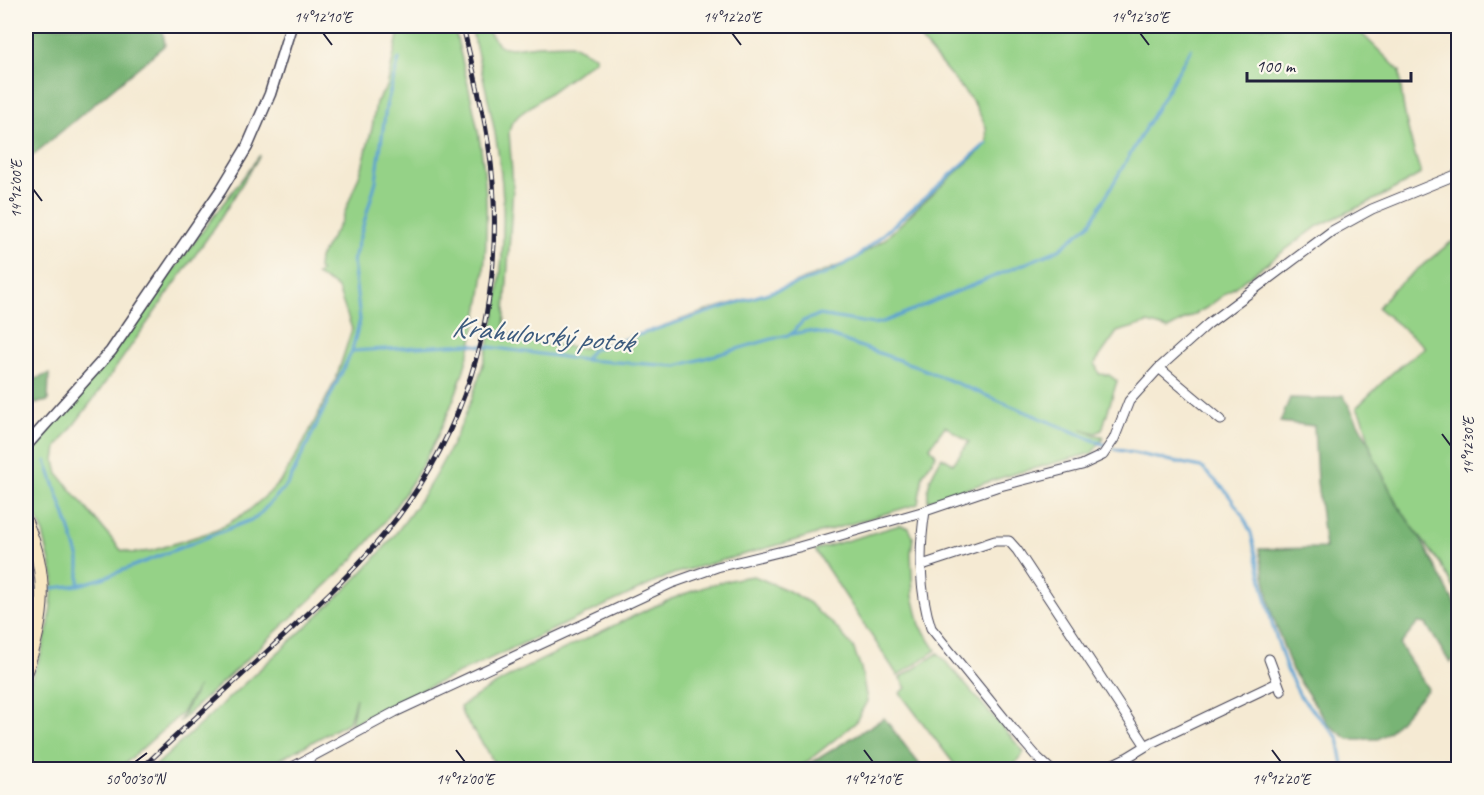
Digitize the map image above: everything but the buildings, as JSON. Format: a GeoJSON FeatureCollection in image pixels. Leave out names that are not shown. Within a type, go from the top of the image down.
{"type":"FeatureCollection","features":[{"type":"Feature","properties":{"kind":"main road"},"geometry":{"type":"LineString","coordinates":[[26,522],[36,550],[43,600],[37,638],[26,671]]}},
{"type":"Feature","properties":{"kind":"street"},"geometry":{"type":"LineString","coordinates":[[26,446],[111,351],[220,190],[247,147],[270,94],[291,26]]}},
{"type":"Feature","properties":{"kind":"street"},"geometry":{"type":"LineString","coordinates":[[287,770],[395,712],[672,583],[717,567],[799,547],[925,511],[996,487],[1082,465],[1103,455],[1114,439],[1129,401],[1159,368],[1208,324],[1332,231],[1372,209],[1458,174]]}},
{"type":"Feature","properties":{"kind":"street"},"geometry":{"type":"LineString","coordinates":[[1159,368],[1221,420]]}},
{"type":"Feature","properties":{"kind":"street"},"geometry":{"type":"LineString","coordinates":[[925,511],[921,536],[921,574],[925,612],[931,628],[1018,735],[1051,770]]}},
{"type":"Feature","properties":{"kind":"street"},"geometry":{"type":"LineString","coordinates":[[922,565],[995,541],[1008,541],[1017,550],[1146,746]]}},
{"type":"Feature","properties":{"kind":"street"},"geometry":{"type":"LineString","coordinates":[[1101,770],[1146,746],[1279,687],[1269,659]]}},
{"type":"Feature","properties":{"kind":"green space"},"geometry":{"type":"Polygon","coordinates":[[[26,26],[162,26],[165,45],[26,161],[26,26]]]}},
{"type":"Feature","properties":{"kind":"green space"},"geometry":{"type":"Polygon","coordinates":[[[400,26],[454,26],[474,112],[485,178],[486,250],[480,299],[471,346],[438,436],[415,478],[387,518],[355,557],[179,722],[198,687],[182,713],[119,769],[26,769],[26,688],[41,654],[49,624],[54,578],[42,529],[26,498],[26,457],[142,311],[260,155],[217,224],[57,447],[55,461],[58,474],[121,550],[132,553],[151,551],[217,530],[247,512],[283,478],[336,379],[352,329],[338,289],[316,275],[321,271],[318,269],[319,258],[341,222],[362,168],[376,102],[387,87],[400,26]]]}},
{"type":"Feature","properties":{"kind":"green space"},"geometry":{"type":"Polygon","coordinates":[[[471,26],[487,26],[487,30],[500,46],[511,48],[571,44],[596,57],[519,115],[511,124],[509,132],[513,187],[504,328],[515,340],[581,348],[614,343],[706,311],[774,291],[851,261],[884,240],[987,142],[986,127],[974,103],[909,26],[1354,26],[1400,71],[1407,123],[1421,174],[1380,197],[1318,226],[1206,308],[1168,329],[1148,323],[1117,332],[1095,363],[1099,374],[1109,375],[1117,381],[1102,430],[1096,433],[1081,429],[1102,436],[1103,439],[1092,453],[1013,474],[928,501],[929,483],[942,457],[953,464],[969,442],[945,426],[930,447],[936,455],[923,474],[918,504],[673,574],[383,708],[351,725],[356,698],[349,722],[262,769],[152,769],[327,607],[381,552],[420,499],[444,460],[463,420],[479,378],[491,335],[503,245],[503,199],[499,155],[471,26]]]}},
{"type":"Feature","properties":{"kind":"green space"},"geometry":{"type":"Polygon","coordinates":[[[1458,239],[1458,595],[1440,563],[1397,504],[1371,451],[1365,425],[1357,407],[1392,373],[1425,347],[1378,308],[1391,291],[1458,239]]]}},
{"type":"Feature","properties":{"kind":"green space"},"geometry":{"type":"Polygon","coordinates":[[[49,374],[48,401],[26,405],[26,382],[49,374]]]}},
{"type":"Feature","properties":{"kind":"green space"},"geometry":{"type":"Polygon","coordinates":[[[1343,395],[1370,445],[1397,504],[1419,536],[1458,610],[1458,654],[1450,663],[1426,624],[1418,623],[1400,645],[1428,689],[1390,731],[1378,739],[1348,739],[1328,724],[1292,670],[1272,614],[1259,549],[1325,548],[1317,481],[1314,426],[1280,422],[1290,398],[1324,399],[1343,395]]]}},
{"type":"Feature","properties":{"kind":"green space"},"geometry":{"type":"Polygon","coordinates":[[[900,525],[909,528],[913,537],[911,553],[913,596],[920,625],[936,650],[898,676],[815,550],[900,525]]]}},
{"type":"Feature","properties":{"kind":"green space"},"geometry":{"type":"Polygon","coordinates":[[[754,576],[810,603],[853,647],[861,668],[867,701],[855,723],[798,769],[497,769],[487,750],[463,716],[460,707],[476,696],[509,677],[632,616],[713,584],[754,576]]]}},
{"type":"Feature","properties":{"kind":"green space"},"geometry":{"type":"Polygon","coordinates":[[[938,653],[1024,752],[1011,769],[958,769],[900,693],[906,688],[900,678],[938,653]]]}},
{"type":"Feature","properties":{"kind":"green space"},"geometry":{"type":"Polygon","coordinates":[[[884,718],[923,769],[801,769],[884,718]]]}},
{"type":"Feature","properties":{"kind":"waterway"},"geometry":{"type":"LineString","coordinates":[[791,334],[803,321],[819,315],[874,324],[886,321],[1058,250],[1090,224],[1191,49]]}},
{"type":"Feature","properties":{"kind":"waterway"},"geometry":{"type":"LineString","coordinates":[[352,350],[360,320],[353,261],[376,181],[386,107],[399,59]]}},
{"type":"Feature","properties":{"kind":"waterway"},"geometry":{"type":"LineString","coordinates":[[585,359],[592,350],[826,274],[856,258],[987,143]]}},
{"type":"Feature","properties":{"kind":"waterway","name":"Krahulovský potok"},"geometry":{"type":"LineString","coordinates":[[45,589],[79,585],[103,578],[256,518],[288,484],[352,351],[467,344],[584,360],[677,366],[807,331],[825,334],[913,365],[1105,445]]}},
{"type":"Feature","properties":{"kind":"waterway","name":"Krahulovský potok"},"geometry":{"type":"LineString","coordinates":[[1114,449],[1201,467],[1225,490],[1242,514],[1251,533],[1272,624],[1287,670],[1300,696],[1338,738],[1344,770]]}},
{"type":"Feature","properties":{"kind":"waterway"},"geometry":{"type":"LineString","coordinates":[[46,461],[79,559],[79,585]]}},
{"type":"Feature","properties":{"kind":"waterway","name":"Krahulovský potok"},"geometry":{"type":"LineString","coordinates":[[26,591],[39,589]]}},
{"type":"Feature","properties":{"kind":"railway"},"geometry":{"type":"LineString","coordinates":[[140,770],[317,605],[372,548],[412,497],[436,458],[455,418],[471,377],[482,334],[490,290],[494,245],[494,200],[490,156],[483,112],[463,26]]}}]}
